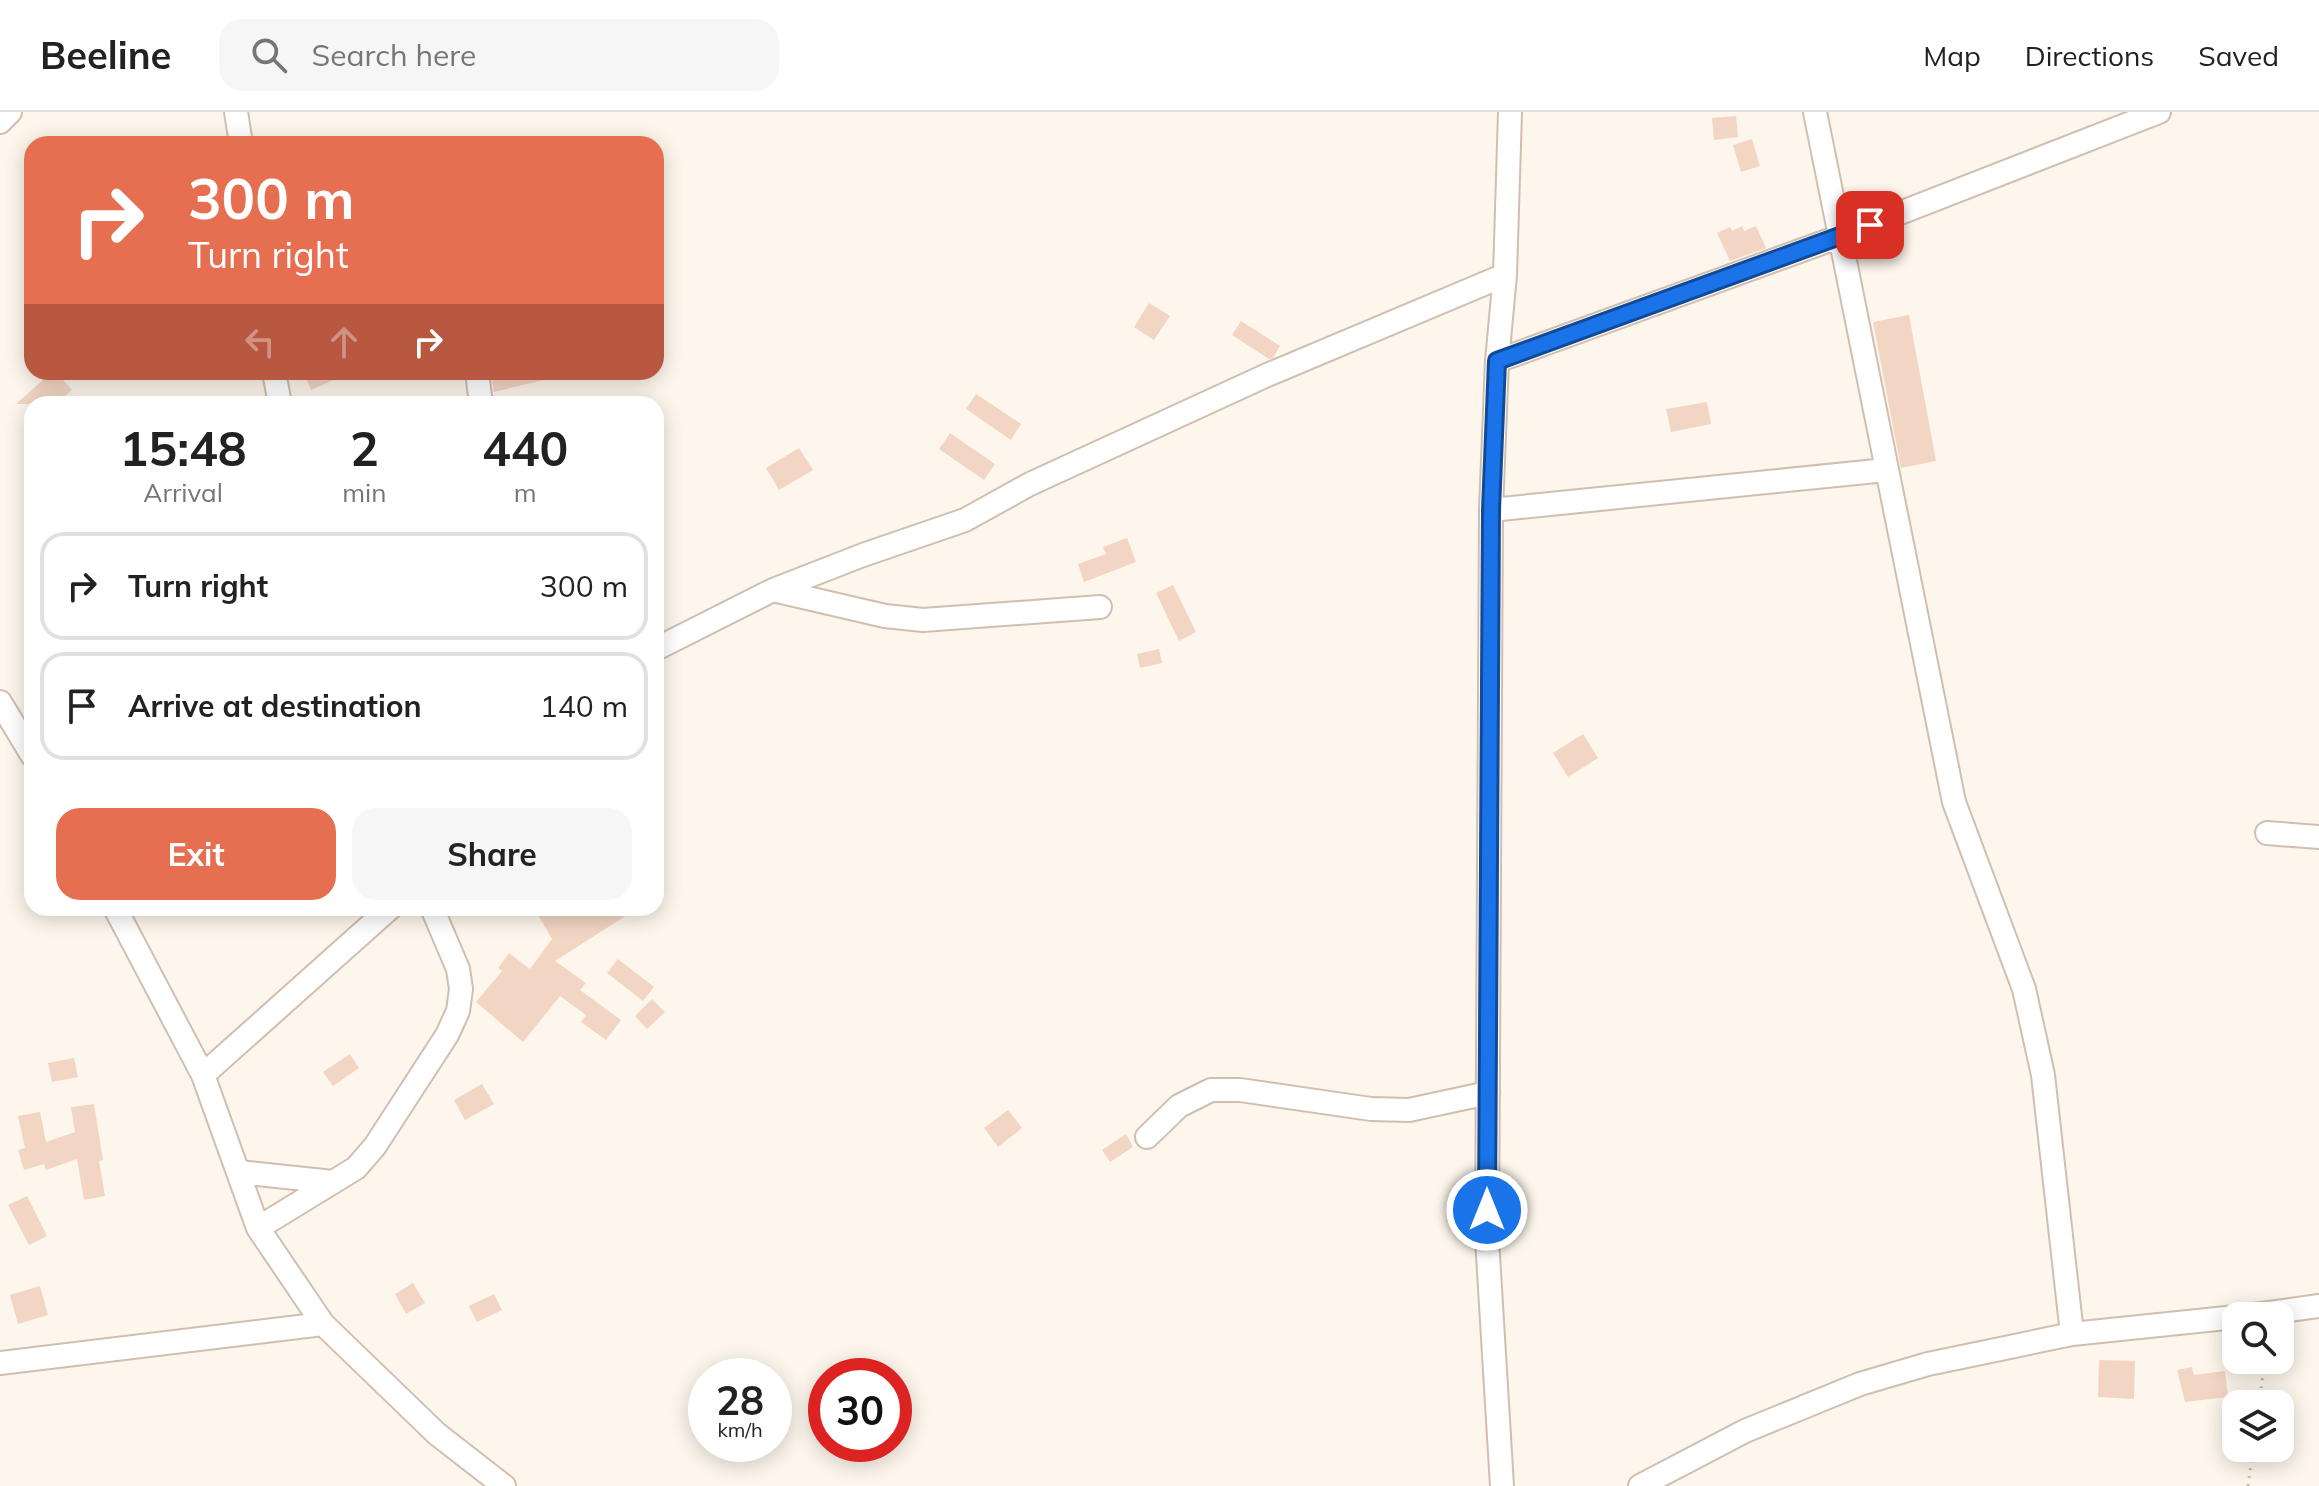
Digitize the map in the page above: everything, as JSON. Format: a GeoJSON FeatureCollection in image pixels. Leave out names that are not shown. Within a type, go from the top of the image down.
{"type":"FeatureCollection","features":[{"type":"Feature","properties":{"kind":"street"},"geometry":{"type":"LineString","coordinates":[[0,122],[10,112]]}},
{"type":"Feature","properties":{"kind":"street"},"geometry":{"type":"LineString","coordinates":[[236,112],[240,136]]}},
{"type":"Feature","properties":{"kind":"street"},"geometry":{"type":"LineString","coordinates":[[1502,1486],[1487,1239],[1491,510],[1497,361],[1505,275],[1510,112]]}},
{"type":"Feature","properties":{"kind":"street"},"geometry":{"type":"LineString","coordinates":[[1815,112],[1954,802],[2024,989],[2043,1075],[2072,1334]]}},
{"type":"Feature","properties":{"kind":"street"},"geometry":{"type":"LineString","coordinates":[[1497,361],[1841,236],[2159,112]]}},
{"type":"Feature","properties":{"kind":"street"},"geometry":{"type":"LineString","coordinates":[[664,645],[773,590],[965,520],[1030,484],[1265,376],[1505,275]]}},
{"type":"Feature","properties":{"kind":"street"},"geometry":{"type":"LineString","coordinates":[[1491,510],[1886,470]]}},
{"type":"Feature","properties":{"kind":"street"},"geometry":{"type":"LineString","coordinates":[[773,590],[885,616],[923,620],[1100,607]]}},
{"type":"Feature","properties":{"kind":"street"},"geometry":{"type":"LineString","coordinates":[[0,702],[24,742]]}},
{"type":"Feature","properties":{"kind":"street"},"geometry":{"type":"LineString","coordinates":[[2267,833],[2319,837]]}},
{"type":"Feature","properties":{"kind":"street"},"geometry":{"type":"LineString","coordinates":[[119,916],[203,1075],[258,1228],[323,1324],[437,1434],[504,1486]]}},
{"type":"Feature","properties":{"kind":"street"},"geometry":{"type":"LineString","coordinates":[[203,1075],[381,916]]}},
{"type":"Feature","properties":{"kind":"street"},"geometry":{"type":"LineString","coordinates":[[258,1228],[356,1168],[375,1146],[447,1035],[458,1011],[461,989],[458,969],[435,916]]}},
{"type":"Feature","properties":{"kind":"street"},"geometry":{"type":"LineString","coordinates":[[1147,1137],[1179,1106],[1211,1090],[1240,1090],[1371,1109],[1409,1110],[1488,1093]]}},
{"type":"Feature","properties":{"kind":"street"},"geometry":{"type":"LineString","coordinates":[[238,1172],[333,1182]]}},
{"type":"Feature","properties":{"kind":"street"},"geometry":{"type":"LineString","coordinates":[[2294,1309],[2319,1306]]}},
{"type":"Feature","properties":{"kind":"street"},"geometry":{"type":"LineString","coordinates":[[1640,1486],[1745,1431],[1860,1384],[1928,1364],[2072,1334],[2222,1318]]}},
{"type":"Feature","properties":{"kind":"street"},"geometry":{"type":"LineString","coordinates":[[0,1363],[323,1324]]}},
{"type":"Feature","properties":{"kind":"path"},"geometry":{"type":"LineString","coordinates":[[2248,1486],[2251,1462]]}},
{"type":"Feature","properties":{"kind":"building"},"geometry":{"type":"Polygon","coordinates":[[[1736,116],[1738,137],[1714,140],[1712,118],[1736,116]]]}},
{"type":"Feature","properties":{"kind":"building"},"geometry":{"type":"Polygon","coordinates":[[[1752,139],[1760,166],[1741,172],[1733,145],[1752,139]]]}},
{"type":"Feature","properties":{"kind":"building"},"geometry":{"type":"Polygon","coordinates":[[[1742,226],[1744,231],[1756,226],[1766,248],[1730,261],[1717,233],[1742,226]]]}},
{"type":"Feature","properties":{"kind":"building"},"geometry":{"type":"Polygon","coordinates":[[[1149,303],[1170,316],[1154,340],[1134,327],[1149,303]]]}},
{"type":"Feature","properties":{"kind":"building"},"geometry":{"type":"Polygon","coordinates":[[[1909,315],[1936,461],[1901,468],[1873,322],[1909,315]]]}},
{"type":"Feature","properties":{"kind":"building"},"geometry":{"type":"Polygon","coordinates":[[[1241,321],[1280,346],[1273,358],[1269,359],[1232,335],[1241,321]]]}},
{"type":"Feature","properties":{"kind":"building"},"geometry":{"type":"Polygon","coordinates":[[[43,380],[63,380],[72,390],[65,396],[25,396],[43,380]]]}},
{"type":"Feature","properties":{"kind":"building"},"geometry":{"type":"Polygon","coordinates":[[[307,380],[334,380],[311,390],[307,380]]]}},
{"type":"Feature","properties":{"kind":"building"},"geometry":{"type":"Polygon","coordinates":[[[492,380],[544,380],[494,392],[492,380]]]}},
{"type":"Feature","properties":{"kind":"building"},"geometry":{"type":"Polygon","coordinates":[[[976,394],[1021,424],[1011,440],[966,409],[976,394]]]}},
{"type":"Feature","properties":{"kind":"building"},"geometry":{"type":"Polygon","coordinates":[[[1707,402],[1711,424],[1671,432],[1666,409],[1707,402]]]}},
{"type":"Feature","properties":{"kind":"building"},"geometry":{"type":"Polygon","coordinates":[[[950,433],[995,464],[984,480],[939,449],[950,433]]]}},
{"type":"Feature","properties":{"kind":"building"},"geometry":{"type":"Polygon","coordinates":[[[799,448],[813,470],[779,490],[766,468],[799,448]]]}},
{"type":"Feature","properties":{"kind":"building"},"geometry":{"type":"Polygon","coordinates":[[[1127,538],[1136,562],[1084,582],[1078,564],[1106,554],[1103,547],[1127,538]]]}},
{"type":"Feature","properties":{"kind":"building"},"geometry":{"type":"Polygon","coordinates":[[[1173,585],[1196,632],[1179,641],[1156,593],[1173,585]]]}},
{"type":"Feature","properties":{"kind":"building"},"geometry":{"type":"Polygon","coordinates":[[[1159,649],[1162,663],[1140,668],[1137,654],[1159,649]]]}},
{"type":"Feature","properties":{"kind":"building"},"geometry":{"type":"Polygon","coordinates":[[[1583,734],[1598,758],[1568,777],[1553,753],[1583,734]]]}},
{"type":"Feature","properties":{"kind":"building"},"geometry":{"type":"Polygon","coordinates":[[[539,916],[625,916],[555,961],[586,983],[580,990],[621,1020],[606,1040],[581,1022],[586,1015],[560,996],[523,1042],[476,1002],[502,971],[498,968],[509,953],[530,969],[552,939],[539,916]]]}},
{"type":"Feature","properties":{"kind":"building"},"geometry":{"type":"Polygon","coordinates":[[[618,959],[654,987],[643,1001],[607,973],[618,959]]]}},
{"type":"Feature","properties":{"kind":"building"},"geometry":{"type":"Polygon","coordinates":[[[652,999],[665,1012],[647,1029],[635,1016],[652,999]]]}},
{"type":"Feature","properties":{"kind":"building"},"geometry":{"type":"Polygon","coordinates":[[[350,1054],[359,1068],[333,1086],[323,1072],[350,1054]]]}},
{"type":"Feature","properties":{"kind":"building"},"geometry":{"type":"Polygon","coordinates":[[[74,1058],[78,1077],[52,1082],[48,1063],[74,1058]]]}},
{"type":"Feature","properties":{"kind":"building"},"geometry":{"type":"Polygon","coordinates":[[[482,1084],[494,1104],[465,1120],[454,1100],[482,1084]]]}},
{"type":"Feature","properties":{"kind":"building"},"geometry":{"type":"Polygon","coordinates":[[[94,1104],[105,1196],[84,1200],[77,1159],[46,1170],[44,1164],[24,1170],[18,1150],[25,1148],[18,1116],[40,1112],[46,1142],[75,1132],[71,1107],[94,1104]]]}},
{"type":"Feature","properties":{"kind":"building"},"geometry":{"type":"Polygon","coordinates":[[[1008,1110],[1022,1128],[998,1147],[984,1128],[1008,1110]]]}},
{"type":"Feature","properties":{"kind":"building"},"geometry":{"type":"Polygon","coordinates":[[[1126,1134],[1133,1147],[1110,1162],[1102,1150],[1126,1134]]]}},
{"type":"Feature","properties":{"kind":"building"},"geometry":{"type":"Polygon","coordinates":[[[27,1196],[47,1236],[29,1245],[8,1205],[27,1196]]]}},
{"type":"Feature","properties":{"kind":"building"},"geometry":{"type":"Polygon","coordinates":[[[413,1283],[425,1303],[406,1314],[395,1294],[413,1283]]]}},
{"type":"Feature","properties":{"kind":"building"},"geometry":{"type":"Polygon","coordinates":[[[40,1286],[48,1315],[18,1324],[10,1295],[40,1286]]]}},
{"type":"Feature","properties":{"kind":"building"},"geometry":{"type":"Polygon","coordinates":[[[494,1294],[502,1310],[477,1322],[469,1306],[494,1294]]]}},
{"type":"Feature","properties":{"kind":"building"},"geometry":{"type":"Polygon","coordinates":[[[2099,1360],[2135,1361],[2134,1399],[2098,1397],[2099,1360]]]}},
{"type":"Feature","properties":{"kind":"building"},"geometry":{"type":"Polygon","coordinates":[[[2192,1367],[2194,1375],[2222,1371],[2225,1374],[2227,1390],[2222,1390],[2222,1398],[2185,1402],[2177,1370],[2192,1367]]]}},
{"type":"Feature","properties":{"kind":"route"},"geometry":{"type":"LineString","coordinates":[[1487,1210],[1491,510],[1497,361],[1870,225]]}}]}
